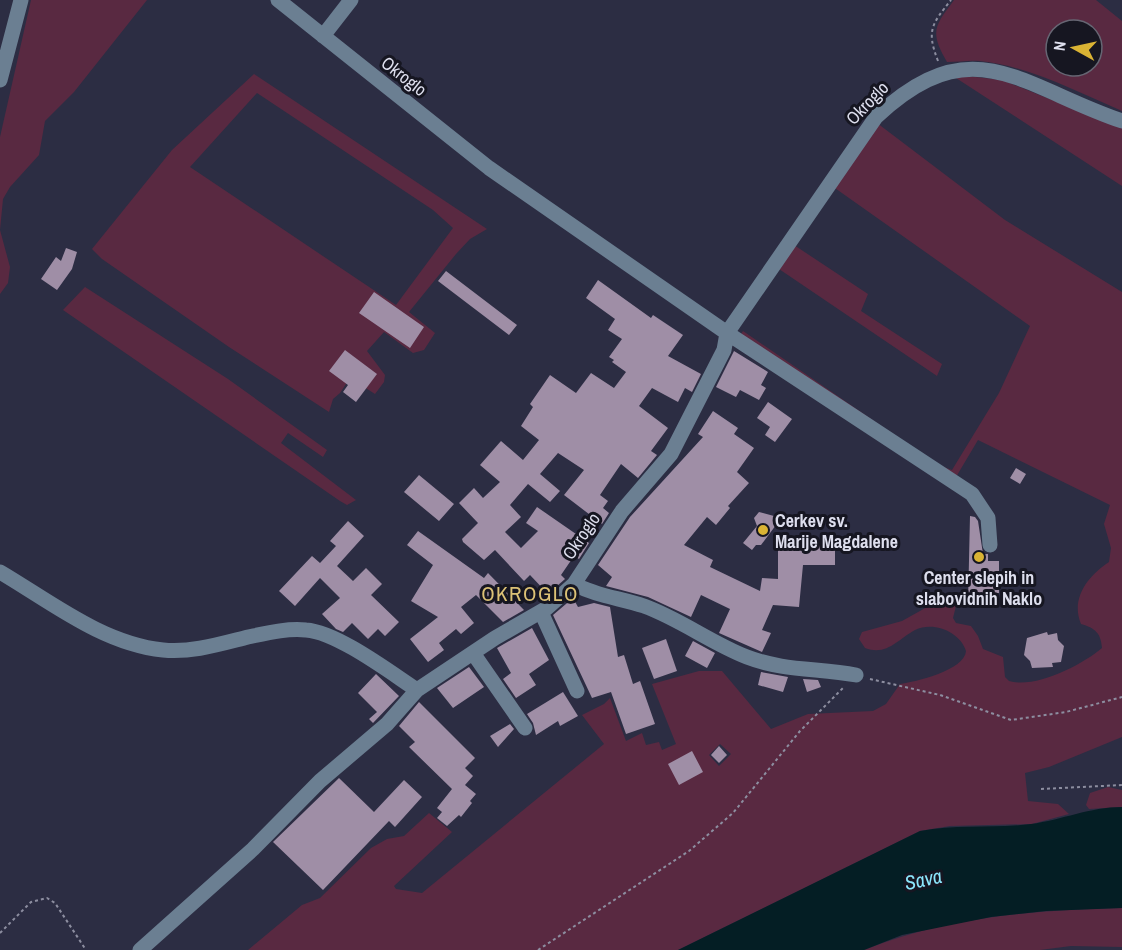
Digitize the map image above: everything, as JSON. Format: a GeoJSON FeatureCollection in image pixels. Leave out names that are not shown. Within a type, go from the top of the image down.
{"type":"FeatureCollection","features":[{"type":"Feature","properties":{"kind":"street"},"geometry":{"type":"LineString","coordinates":[[0,80],[21,0]]}},
{"type":"Feature","properties":{"kind":"street","name":"Okroglo"},"geometry":{"type":"LineString","coordinates":[[278,0],[489,168],[727,333]]}},
{"type":"Feature","properties":{"kind":"street"},"geometry":{"type":"LineString","coordinates":[[323,36],[351,0]]}},
{"type":"Feature","properties":{"kind":"street","name":"Okroglo"},"geometry":{"type":"LineString","coordinates":[[140,950],[253,849],[320,781],[387,724],[417,690],[541,612],[574,584],[621,511],[671,454],[724,350],[727,333],[876,117],[900,95],[942,72],[967,69],[1003,73],[1050,89],[1122,121]]}},
{"type":"Feature","properties":{"kind":"street"},"geometry":{"type":"LineString","coordinates":[[727,333],[972,494],[988,518],[990,545]]}},
{"type":"Feature","properties":{"kind":"street"},"geometry":{"type":"LineString","coordinates":[[0,572],[113,637],[164,650],[188,650],[280,631],[307,630],[339,642],[417,690]]}},
{"type":"Feature","properties":{"kind":"street"},"geometry":{"type":"LineString","coordinates":[[574,584],[591,593],[644,606],[747,657],[793,670],[832,671],[856,675]]}},
{"type":"Feature","properties":{"kind":"street"},"geometry":{"type":"LineString","coordinates":[[541,612],[577,691]]}},
{"type":"Feature","properties":{"kind":"street"},"geometry":{"type":"LineString","coordinates":[[474,653],[525,728]]}},
{"type":"Feature","properties":{"kind":"path"},"geometry":{"type":"LineString","coordinates":[[942,72],[933,48],[931,30],[935,20],[951,0]]}},
{"type":"Feature","properties":{"kind":"path"},"geometry":{"type":"LineString","coordinates":[[538,950],[689,851],[733,813],[800,730],[856,675],[940,695],[1011,720],[1066,712],[1122,697]]}},
{"type":"Feature","properties":{"kind":"path"},"geometry":{"type":"LineString","coordinates":[[1041,789],[1122,785]]}},
{"type":"Feature","properties":{"kind":"path"},"geometry":{"type":"LineString","coordinates":[[0,933],[31,902],[47,898],[55,903],[86,950]]}},
{"type":"Feature","properties":{"kind":"shaded area"},"geometry":{"type":"Polygon","coordinates":[[[31,0],[147,0],[74,92],[45,121],[39,155],[10,187],[3,199],[0,230],[0,137],[31,0]]]}},
{"type":"Feature","properties":{"kind":"shaded area"},"geometry":{"type":"Polygon","coordinates":[[[954,0],[1096,0],[1122,21],[1122,111],[1045,78],[1104,78],[1104,18],[1044,18],[1044,78],[1017,68],[980,61],[947,62],[936,36],[939,23],[954,0]]]}},
{"type":"Feature","properties":{"kind":"shaded area"},"geometry":{"type":"Polygon","coordinates":[[[254,74],[487,229],[470,239],[409,312],[435,333],[424,350],[413,353],[384,332],[367,351],[385,375],[384,382],[375,394],[350,378],[333,399],[329,412],[229,347],[102,259],[92,249],[172,150],[254,74]],[[257,93],[190,167],[396,305],[453,228],[433,210],[257,93]]]}},
{"type":"Feature","properties":{"kind":"shaded area"},"geometry":{"type":"Polygon","coordinates":[[[967,76],[1002,80],[1122,128],[1122,186],[956,78],[967,76]]]}},
{"type":"Feature","properties":{"kind":"shaded area"},"geometry":{"type":"Polygon","coordinates":[[[877,123],[1005,220],[1122,292],[1122,737],[1049,767],[1025,773],[1028,801],[1058,804],[1069,814],[1032,824],[950,826],[920,831],[678,950],[248,950],[302,905],[320,898],[371,848],[387,839],[404,836],[429,813],[452,832],[394,886],[396,889],[422,893],[604,744],[582,715],[604,704],[610,698],[626,741],[642,733],[646,745],[659,742],[662,750],[676,744],[652,684],[699,671],[722,671],[771,729],[808,714],[873,711],[886,704],[900,684],[927,678],[949,669],[963,658],[966,651],[958,638],[938,628],[915,630],[892,646],[880,650],[865,648],[859,639],[862,632],[902,621],[945,597],[959,594],[953,618],[956,623],[971,626],[983,649],[1003,657],[1005,677],[1009,681],[1020,683],[1045,679],[1071,668],[1102,648],[1096,632],[1081,624],[1078,605],[1088,580],[1109,562],[1111,548],[1104,524],[1110,505],[978,440],[956,477],[945,473],[739,337],[743,331],[938,465],[952,470],[999,393],[1030,326],[832,186],[877,123]],[[720,744],[709,755],[719,766],[731,754],[720,744]]]}},
{"type":"Feature","properties":{"kind":"shaded area"},"geometry":{"type":"Polygon","coordinates":[[[0,230],[10,267],[8,283],[0,294],[0,230]]]}},
{"type":"Feature","properties":{"kind":"shaded area"},"geometry":{"type":"Polygon","coordinates":[[[794,245],[868,294],[861,311],[942,364],[937,376],[779,269],[794,245]]]}},
{"type":"Feature","properties":{"kind":"shaded area"},"geometry":{"type":"Polygon","coordinates":[[[85,287],[228,379],[327,450],[323,457],[288,433],[281,443],[356,500],[347,505],[340,501],[63,310],[85,287]]]}},
{"type":"Feature","properties":{"kind":"shaded area"},"geometry":{"type":"Polygon","coordinates":[[[1108,787],[1122,790],[1122,807],[1089,809],[1086,805],[1090,793],[1108,787]]]}},
{"type":"Feature","properties":{"kind":"shaded area"},"geometry":{"type":"Polygon","coordinates":[[[1122,908],[1122,947],[1071,946],[1040,950],[864,950],[927,930],[991,917],[1122,908]]]}},
{"type":"Feature","properties":{"kind":"water","name":"Sava"},"geometry":{"type":"Polygon","coordinates":[[[1122,807],[1122,908],[1046,911],[991,917],[902,935],[864,950],[678,950],[920,831],[1031,824],[1099,809],[1122,807]]]}},
{"type":"Feature","properties":{"kind":"building"},"geometry":{"type":"Polygon","coordinates":[[[66,248],[77,252],[72,269],[57,290],[41,279],[56,257],[61,261],[66,248]]]}},
{"type":"Feature","properties":{"kind":"building"},"geometry":{"type":"Polygon","coordinates":[[[446,271],[517,325],[509,335],[438,281],[446,271]]]}},
{"type":"Feature","properties":{"kind":"building"},"geometry":{"type":"Polygon","coordinates":[[[598,280],[651,318],[653,315],[683,335],[668,356],[701,374],[692,392],[685,388],[678,402],[652,388],[639,406],[668,428],[651,451],[657,455],[638,478],[621,464],[600,495],[608,501],[603,508],[609,513],[602,524],[564,495],[584,470],[558,453],[540,474],[560,491],[550,502],[528,484],[510,505],[521,517],[505,532],[521,548],[538,531],[526,523],[537,507],[589,543],[579,559],[574,556],[561,575],[565,579],[548,594],[530,575],[524,581],[495,550],[484,560],[463,542],[462,539],[478,523],[459,503],[474,488],[483,498],[500,482],[480,465],[501,441],[523,460],[539,440],[521,426],[533,407],[530,404],[550,375],[576,393],[591,373],[614,388],[626,372],[609,357],[622,339],[608,330],[615,319],[586,298],[598,280]]]}},
{"type":"Feature","properties":{"kind":"building"},"geometry":{"type":"Polygon","coordinates":[[[374,292],[424,327],[410,348],[359,313],[374,292]]]}},
{"type":"Feature","properties":{"kind":"building"},"geometry":{"type":"Polygon","coordinates":[[[345,350],[377,374],[356,402],[343,392],[348,385],[329,371],[345,350]]]}},
{"type":"Feature","properties":{"kind":"building"},"geometry":{"type":"Polygon","coordinates":[[[734,351],[768,372],[761,385],[766,388],[759,400],[740,390],[736,397],[716,387],[734,351]]]}},
{"type":"Feature","properties":{"kind":"building"},"geometry":{"type":"Polygon","coordinates":[[[768,402],[792,419],[775,442],[765,435],[770,427],[757,418],[768,402]]]}},
{"type":"Feature","properties":{"kind":"building"},"geometry":{"type":"Polygon","coordinates":[[[713,411],[738,428],[734,434],[754,448],[737,472],[749,483],[728,506],[730,508],[716,525],[707,517],[684,545],[713,560],[710,567],[760,591],[762,578],[778,579],[778,545],[835,545],[835,565],[803,565],[799,607],[773,605],[762,630],[771,633],[762,652],[719,633],[730,609],[701,595],[691,617],[648,597],[606,586],[612,577],[598,565],[630,517],[703,437],[698,434],[713,411]]]}},
{"type":"Feature","properties":{"kind":"building"},"geometry":{"type":"Polygon","coordinates":[[[1016,468],[1026,474],[1020,484],[1010,478],[1016,468]]]}},
{"type":"Feature","properties":{"kind":"building"},"geometry":{"type":"Polygon","coordinates":[[[419,475],[454,504],[439,521],[404,492],[419,475]]]}},
{"type":"Feature","properties":{"kind":"building","name":"Cerkev sv. Marije Magdalene"},"geometry":{"type":"Polygon","coordinates":[[[759,512],[774,516],[776,525],[761,545],[756,545],[752,550],[743,543],[757,526],[754,518],[759,512]]]}},
{"type":"Feature","properties":{"kind":"building","name":"Center slepih in slabovidnih Naklo"},"geometry":{"type":"Polygon","coordinates":[[[970,516],[975,517],[978,521],[983,554],[988,554],[988,561],[999,561],[999,593],[987,593],[987,604],[968,604],[970,516]]]}},
{"type":"Feature","properties":{"kind":"building"},"geometry":{"type":"Polygon","coordinates":[[[348,521],[364,536],[337,566],[353,581],[366,568],[382,584],[371,595],[399,622],[385,636],[378,629],[368,639],[352,623],[343,632],[336,629],[322,614],[340,598],[320,578],[295,606],[279,591],[312,556],[320,563],[336,546],[330,541],[348,521]]]}},
{"type":"Feature","properties":{"kind":"building"},"geometry":{"type":"Polygon","coordinates":[[[418,531],[484,578],[488,573],[524,610],[503,622],[476,595],[461,607],[474,623],[461,634],[456,629],[439,643],[444,650],[428,662],[410,639],[438,617],[411,601],[433,565],[407,545],[418,531]]]}},
{"type":"Feature","properties":{"kind":"building"},"geometry":{"type":"Polygon","coordinates":[[[573,598],[578,607],[594,603],[610,607],[618,657],[624,655],[633,684],[640,681],[655,724],[626,734],[611,692],[592,698],[553,615],[573,598]]]}},
{"type":"Feature","properties":{"kind":"building"},"geometry":{"type":"Polygon","coordinates":[[[532,628],[549,660],[529,674],[536,685],[516,698],[503,679],[511,673],[497,648],[532,628]]]}},
{"type":"Feature","properties":{"kind":"building"},"geometry":{"type":"Polygon","coordinates":[[[1047,632],[1048,635],[1057,633],[1058,640],[1064,646],[1061,662],[1052,663],[1053,667],[1032,668],[1030,661],[1024,655],[1027,638],[1047,632]]]}},
{"type":"Feature","properties":{"kind":"building"},"geometry":{"type":"Polygon","coordinates":[[[666,639],[677,671],[654,679],[642,648],[666,639]]]}},
{"type":"Feature","properties":{"kind":"building"},"geometry":{"type":"Polygon","coordinates":[[[693,641],[715,653],[707,668],[685,656],[693,641]]]}},
{"type":"Feature","properties":{"kind":"building"},"geometry":{"type":"Polygon","coordinates":[[[469,667],[484,687],[453,708],[437,688],[469,667]]]}},
{"type":"Feature","properties":{"kind":"building"},"geometry":{"type":"Polygon","coordinates":[[[761,672],[788,677],[783,692],[758,685],[761,672]]]}},
{"type":"Feature","properties":{"kind":"building"},"geometry":{"type":"Polygon","coordinates":[[[376,674],[399,696],[373,723],[369,719],[377,712],[358,693],[376,674]]]}},
{"type":"Feature","properties":{"kind":"building"},"geometry":{"type":"Polygon","coordinates":[[[803,679],[818,680],[821,687],[807,692],[803,679]]]}},
{"type":"Feature","properties":{"kind":"building"},"geometry":{"type":"Polygon","coordinates":[[[563,692],[578,716],[560,726],[558,721],[536,735],[533,723],[527,714],[563,692]]]}},
{"type":"Feature","properties":{"kind":"building"},"geometry":{"type":"Polygon","coordinates":[[[419,702],[475,758],[465,768],[473,776],[465,785],[476,794],[461,817],[459,815],[447,826],[437,818],[442,812],[437,808],[452,789],[409,747],[415,742],[399,726],[419,702]]]}},
{"type":"Feature","properties":{"kind":"building"},"geometry":{"type":"Polygon","coordinates":[[[510,724],[514,729],[498,747],[490,736],[510,724]]]}},
{"type":"Feature","properties":{"kind":"building"},"geometry":{"type":"Polygon","coordinates":[[[719,746],[727,755],[719,763],[711,755],[719,746]]]}},
{"type":"Feature","properties":{"kind":"building"},"geometry":{"type":"Polygon","coordinates":[[[692,751],[703,772],[679,785],[668,764],[692,751]]]}},
{"type":"Feature","properties":{"kind":"building"},"geometry":{"type":"Polygon","coordinates":[[[339,778],[374,812],[404,780],[422,797],[395,827],[389,821],[323,890],[273,842],[339,778]]]}},
{"type":"Feature","properties":{"kind":"place","name":"Cerkev sv. Marije Magdalene"},"geometry":{"type":"Point","coordinates":[763,530]}},
{"type":"Feature","properties":{"kind":"place","name":"Center slepih in slabovidnih Naklo"},"geometry":{"type":"Point","coordinates":[979,557]}},
{"type":"Feature","properties":{"kind":"district","name":"OKROGLO"},"geometry":{"type":"Point","coordinates":[530,593]}}]}
